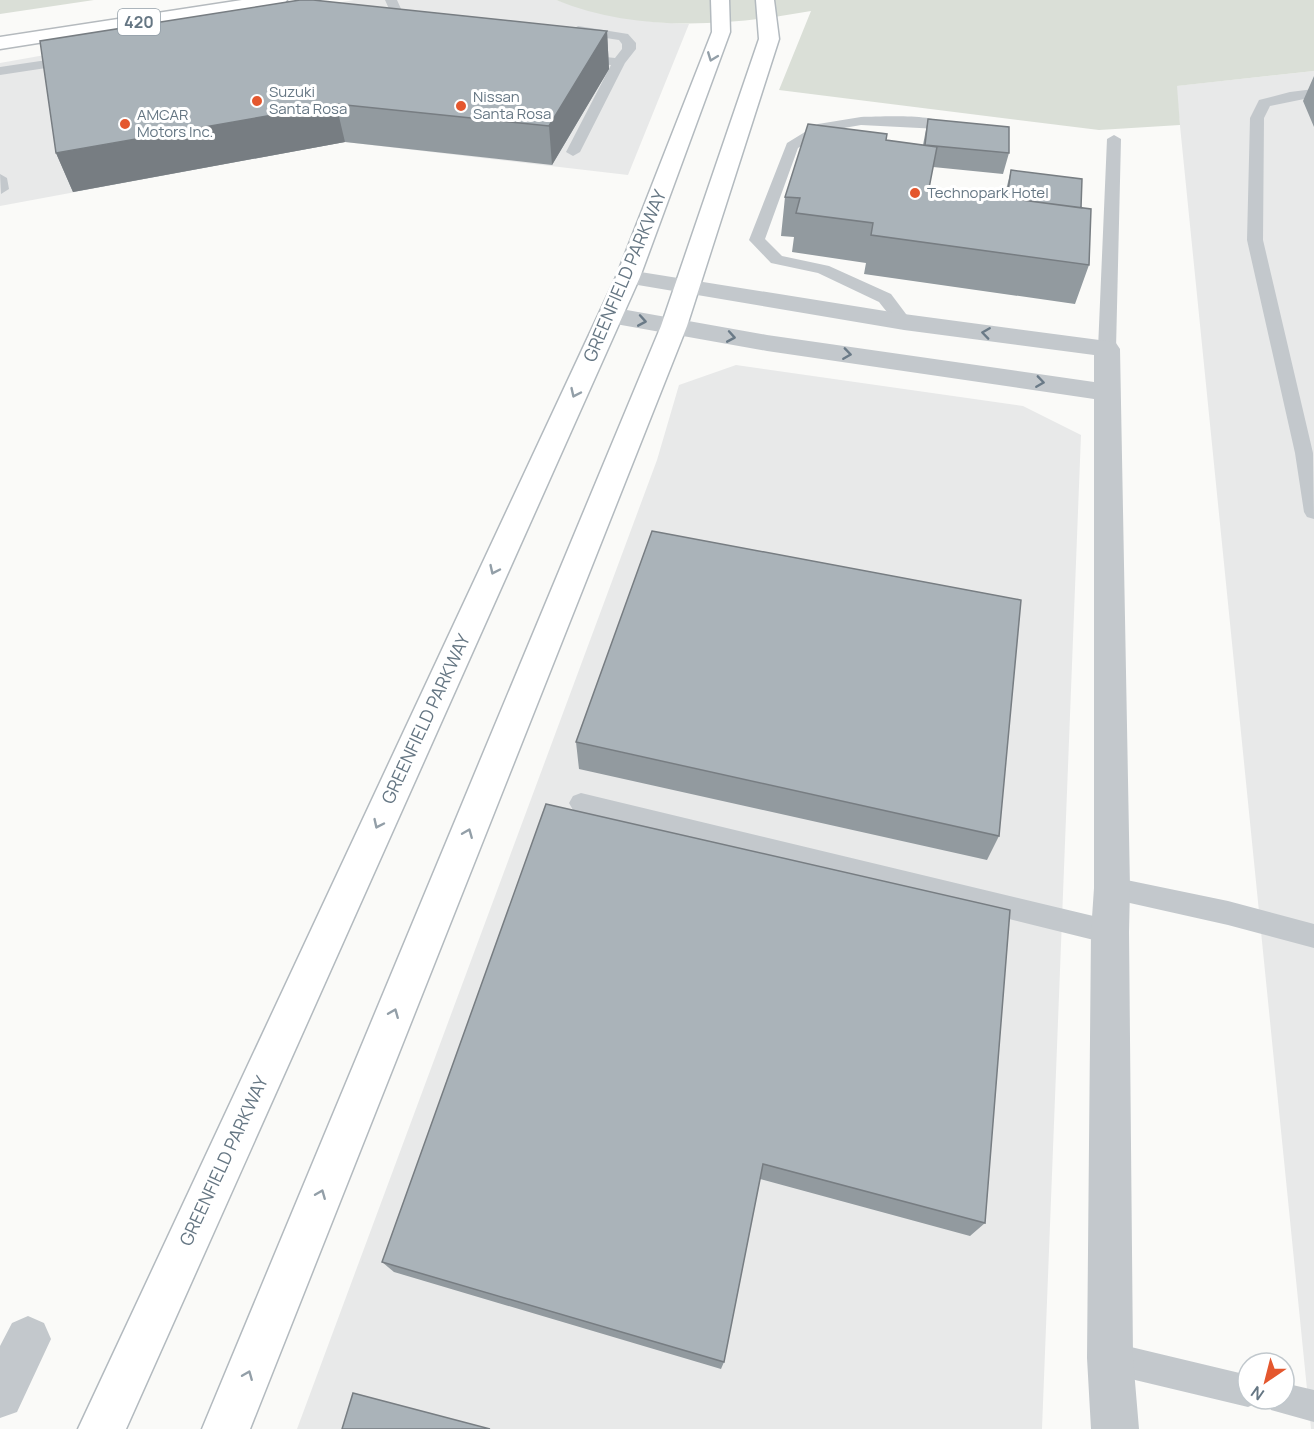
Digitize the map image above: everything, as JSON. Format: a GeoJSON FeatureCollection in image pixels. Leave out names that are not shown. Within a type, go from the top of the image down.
{"type":"FeatureCollection","features":[{"type":"Feature","properties":{"kind":"main road","name":"420"},"geometry":{"type":"LineString","coordinates":[[0,43],[278,0]]}},
{"type":"Feature","properties":{"kind":"main road","name":"GREENFIELD PARKWAY"},"geometry":{"type":"LineString","coordinates":[[102,1429],[628,277],[721,32],[720,0]]}},
{"type":"Feature","properties":{"kind":"main road"},"geometry":{"type":"LineString","coordinates":[[226,1429],[674,326],[769,39],[765,0]]}},
{"type":"Feature","properties":{"kind":"street"},"geometry":{"type":"LineString","coordinates":[[628,277],[903,322],[1107,349],[1112,888],[1110,932],[1110,1358],[1115,1429]]}},
{"type":"Feature","properties":{"kind":"street"},"geometry":{"type":"LineString","coordinates":[[610,315],[767,343],[1107,392]]}},
{"type":"Feature","properties":{"kind":"street"},"geometry":{"type":"LineString","coordinates":[[0,1395],[28,1339]]}},
{"type":"Feature","properties":{"kind":"lane"},"geometry":{"type":"LineString","coordinates":[[398,8],[380,23],[380,33],[383,36],[399,39]]}},
{"type":"Feature","properties":{"kind":"lane"},"geometry":{"type":"LineString","coordinates":[[565,28],[623,37],[629,43],[629,50],[619,62],[573,152]]}},
{"type":"Feature","properties":{"kind":"lane"},"geometry":{"type":"LineString","coordinates":[[17,68],[19,40]]}},
{"type":"Feature","properties":{"kind":"lane"},"geometry":{"type":"LineString","coordinates":[[561,56],[619,62]]}},
{"type":"Feature","properties":{"kind":"lane"},"geometry":{"type":"LineString","coordinates":[[0,71],[86,59]]}},
{"type":"Feature","properties":{"kind":"lane"},"geometry":{"type":"LineString","coordinates":[[1314,93],[1264,103],[1257,118],[1255,240],[1304,453],[1314,512]]}},
{"type":"Feature","properties":{"kind":"lane"},"geometry":{"type":"LineString","coordinates":[[903,322],[885,298],[823,269],[777,260],[757,240],[792,146],[823,127],[861,121],[939,125]]}},
{"type":"Feature","properties":{"kind":"lane"},"geometry":{"type":"LineString","coordinates":[[1107,349],[1114,139]]}},
{"type":"Feature","properties":{"kind":"lane"},"geometry":{"type":"LineString","coordinates":[[0,178],[1,189]]}},
{"type":"Feature","properties":{"kind":"lane"},"geometry":{"type":"LineString","coordinates":[[581,803],[1110,932]]}},
{"type":"Feature","properties":{"kind":"lane"},"geometry":{"type":"LineString","coordinates":[[1112,888],[1228,913],[1314,936]]}},
{"type":"Feature","properties":{"kind":"lane"},"geometry":{"type":"LineString","coordinates":[[1110,1358],[1236,1388]]}},
{"type":"Feature","properties":{"kind":"lane"},"geometry":{"type":"LineString","coordinates":[[1296,1402],[1314,1406]]}},
{"type":"Feature","properties":{"kind":"shaded area"},"geometry":{"type":"Polygon","coordinates":[[[0,0],[94,0],[0,14],[0,0]]]}},
{"type":"Feature","properties":{"kind":"shaded area"},"geometry":{"type":"Polygon","coordinates":[[[354,0],[556,0],[595,12],[653,22],[689,24],[628,175],[345,142],[0,206],[0,63],[354,0]]]}},
{"type":"Feature","properties":{"kind":"shaded area"},"geometry":{"type":"Polygon","coordinates":[[[556,0],[1314,0],[1314,71],[1177,86],[1180,125],[1099,130],[779,90],[811,11],[748,20],[683,24],[618,18],[587,11],[556,0]]]}},
{"type":"Feature","properties":{"kind":"shaded area"},"geometry":{"type":"Polygon","coordinates":[[[1314,71],[1314,1429],[1311,1429],[1176,86],[1314,71]]]}},
{"type":"Feature","properties":{"kind":"shaded area"},"geometry":{"type":"Polygon","coordinates":[[[736,365],[1023,406],[1081,435],[1042,1429],[297,1429],[657,460],[679,385],[736,365]]]}},
{"type":"Feature","properties":{"kind":"building"},"geometry":{"type":"Polygon","coordinates":[[[300,0],[607,31],[549,126],[336,104],[56,153],[40,41],[300,0]]]}},
{"type":"Feature","properties":{"kind":"building"},"geometry":{"type":"Polygon","coordinates":[[[928,119],[1009,127],[1009,153],[925,145],[928,119]]]}},
{"type":"Feature","properties":{"kind":"building"},"geometry":{"type":"Polygon","coordinates":[[[808,124],[887,134],[886,140],[937,147],[929,188],[1091,209],[1089,265],[871,235],[873,223],[796,213],[800,198],[785,197],[808,124]]]}},
{"type":"Feature","properties":{"kind":"building"},"geometry":{"type":"Polygon","coordinates":[[[1011,170],[1082,179],[1081,208],[1007,198],[1011,170]]]}},
{"type":"Feature","properties":{"kind":"building"},"geometry":{"type":"Polygon","coordinates":[[[652,531],[1021,600],[999,836],[576,742],[652,531]]]}},
{"type":"Feature","properties":{"kind":"building"},"geometry":{"type":"Polygon","coordinates":[[[546,804],[1010,910],[985,1223],[763,1164],[724,1362],[382,1262],[546,804]]]}},
{"type":"Feature","properties":{"kind":"building"},"geometry":{"type":"Polygon","coordinates":[[[353,1393],[490,1429],[342,1429],[353,1393]]]}},
{"type":"Feature","properties":{"kind":"place","name":"Suzuki Santa Rosa"},"geometry":{"type":"Point","coordinates":[257,101]}},
{"type":"Feature","properties":{"kind":"place","name":"Nissan Santa Rosa"},"geometry":{"type":"Point","coordinates":[461,106]}},
{"type":"Feature","properties":{"kind":"place","name":"AMCAR Motors Inc."},"geometry":{"type":"Point","coordinates":[125,124]}},
{"type":"Feature","properties":{"kind":"place","name":"Technopark Hotel"},"geometry":{"type":"Point","coordinates":[915,193]}}]}
